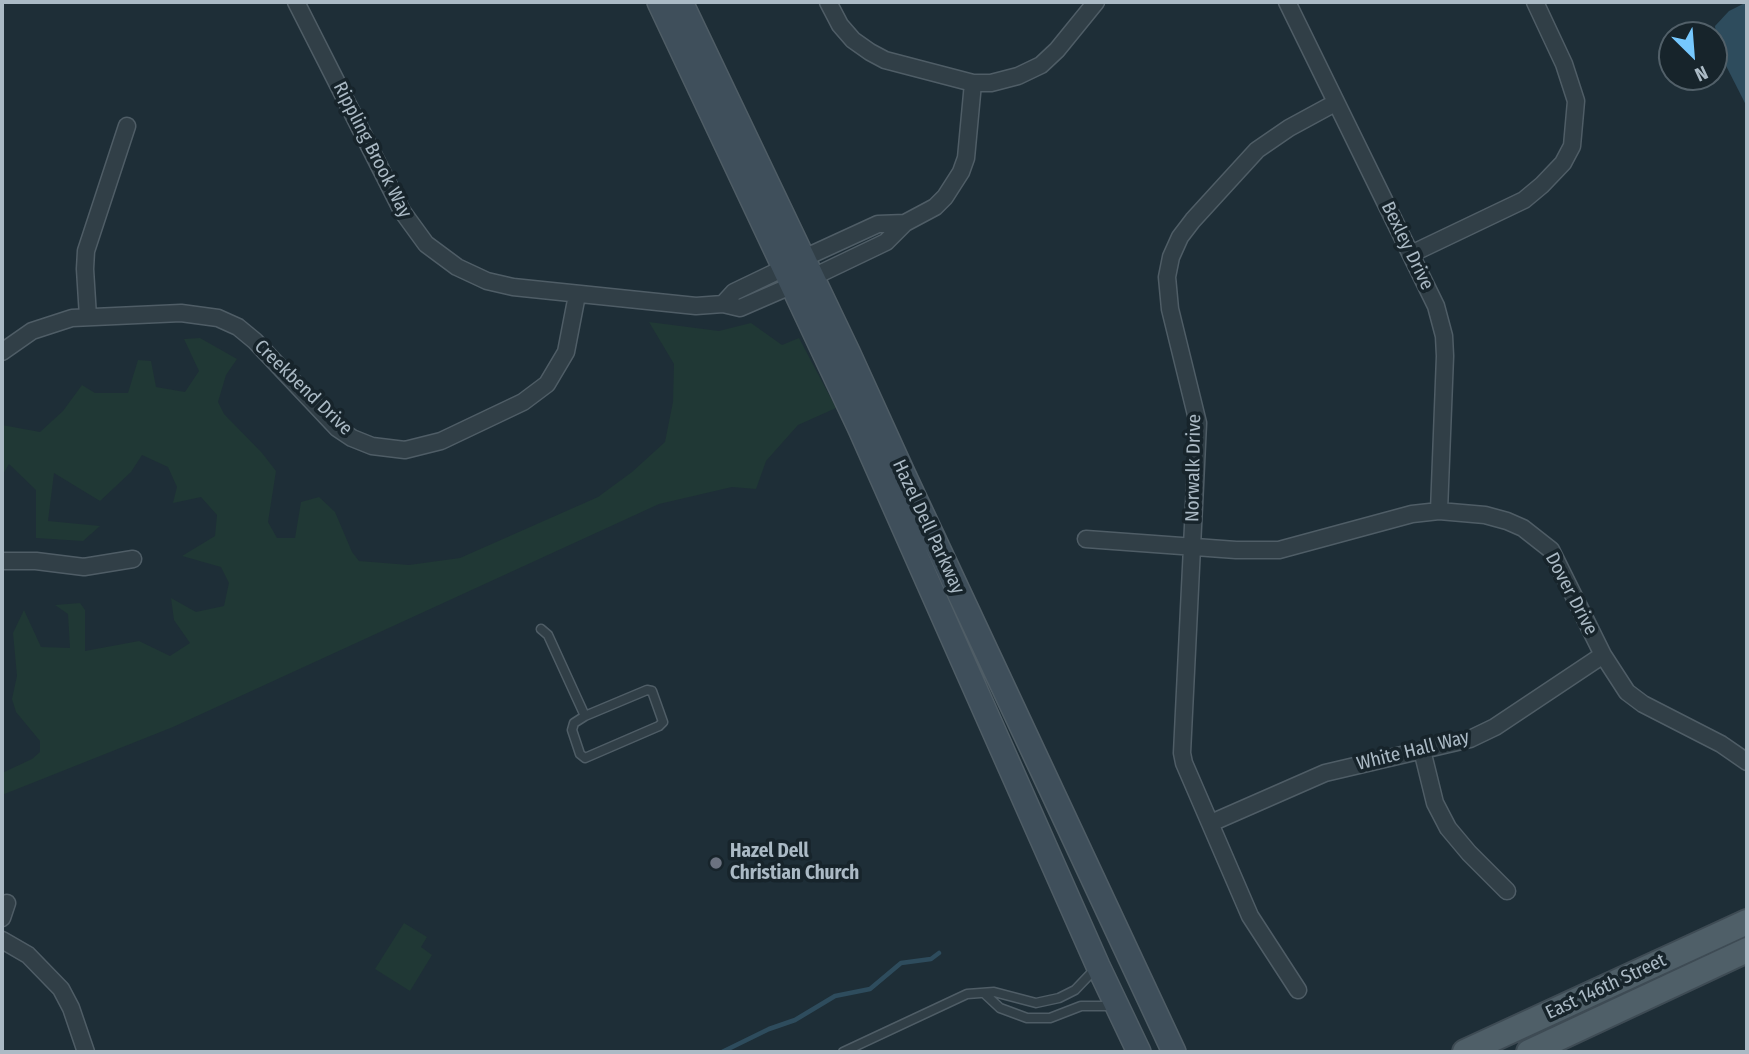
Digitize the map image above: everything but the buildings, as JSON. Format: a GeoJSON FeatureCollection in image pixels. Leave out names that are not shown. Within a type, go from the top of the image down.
{"type":"FeatureCollection","features":[{"type":"Feature","properties":{"kind":"main road","name":"Hazel Dell Parkway"},"geometry":{"type":"LineString","coordinates":[[659,2],[798,272],[1174,1052]]}},
{"type":"Feature","properties":{"kind":"main road","name":"Hazel Dell Parkway"},"geometry":{"type":"LineString","coordinates":[[681,2],[798,272],[860,429],[1098,966],[1139,1052]]}},
{"type":"Feature","properties":{"kind":"main road","name":"East 146th Street"},"geometry":{"type":"LineString","coordinates":[[1465,1052],[1747,922]]}},
{"type":"Feature","properties":{"kind":"main road","name":"East 146th Street"},"geometry":{"type":"LineString","coordinates":[[1529,1052],[1747,950]]}},
{"type":"Feature","properties":{"kind":"street","name":"Rippling Brook Way"},"geometry":{"type":"LineString","coordinates":[[296,2],[402,211],[426,244],[457,267],[487,281],[577,295],[696,306],[723,304],[734,292],[798,272],[878,224],[905,223],[945,197],[961,172],[966,158],[973,83]]}},
{"type":"Feature","properties":{"kind":"street"},"geometry":{"type":"LineString","coordinates":[[828,2],[846,33],[870,52],[885,60],[973,83],[991,83],[1018,76],[1041,65],[1057,50],[1096,2]]}},
{"type":"Feature","properties":{"kind":"street","name":"Bexley Drive"},"geometry":{"type":"LineString","coordinates":[[1287,2],[1436,306],[1444,336],[1445,356],[1439,511]]}},
{"type":"Feature","properties":{"kind":"street"},"geometry":{"type":"LineString","coordinates":[[1411,254],[1524,200],[1563,163],[1572,146],[1576,102],[1564,64],[1535,2]]}},
{"type":"Feature","properties":{"kind":"street","name":"Norwalk Drive"},"geometry":{"type":"LineString","coordinates":[[1298,989],[1250,916],[1182,753],[1198,423],[1170,309],[1167,277],[1171,257],[1180,237],[1257,150],[1289,128],[1335,103]]}},
{"type":"Feature","properties":{"kind":"street"},"geometry":{"type":"LineString","coordinates":[[88,317],[86,251],[127,126]]}},
{"type":"Feature","properties":{"kind":"street","name":"Creekbend Drive"},"geometry":{"type":"LineString","coordinates":[[2,352],[23,336],[46,325],[88,317],[194,313],[228,321],[255,341],[337,428],[372,446],[405,450],[441,441],[523,402],[547,384],[566,352],[577,295]]}},
{"type":"Feature","properties":{"kind":"street","name":"Dover Drive"},"geometry":{"type":"LineString","coordinates":[[1086,539],[1279,550],[1388,520],[1439,511],[1485,515],[1507,521],[1539,539],[1551,551],[1603,655],[1627,692],[1643,704],[1721,744],[1747,762]]}},
{"type":"Feature","properties":{"kind":"street"},"geometry":{"type":"LineString","coordinates":[[2,561],[36,561],[84,567],[133,559]]}},
{"type":"Feature","properties":{"kind":"street","name":"White Hall Way"},"geometry":{"type":"LineString","coordinates":[[1211,823],[1325,773],[1469,739],[1495,727],[1603,655]]}},
{"type":"Feature","properties":{"kind":"street"},"geometry":{"type":"LineString","coordinates":[[1422,750],[1435,803],[1448,828],[1507,891]]}},
{"type":"Feature","properties":{"kind":"street"},"geometry":{"type":"LineString","coordinates":[[2,940],[28,955],[61,989],[71,1008],[86,1052]]}},
{"type":"Feature","properties":{"kind":"lane"},"geometry":{"type":"LineString","coordinates":[[541,629],[548,635],[585,716]]}},
{"type":"Feature","properties":{"kind":"lane"},"geometry":{"type":"LineString","coordinates":[[647,690],[652,691],[663,722],[585,758],[580,754],[572,730],[573,723],[585,716],[647,690]]}},
{"type":"Feature","properties":{"kind":"lane"},"geometry":{"type":"LineString","coordinates":[[843,1052],[967,994],[1003,993],[1026,1002],[1044,1003],[1075,990],[1098,966]]}},
{"type":"Feature","properties":{"kind":"lane"},"geometry":{"type":"LineString","coordinates":[[985,993],[1000,1008],[1027,1018],[1050,1018],[1080,1006],[1117,1006]]}},
{"type":"Feature","properties":{"kind":"green space"},"geometry":{"type":"Polygon","coordinates":[[[649,322],[719,331],[751,323],[782,345],[799,338],[836,408],[798,425],[766,461],[756,489],[732,487],[659,504],[173,727],[2,795],[2,773],[32,759],[40,752],[40,741],[16,712],[12,699],[17,676],[13,633],[24,610],[41,647],[70,648],[68,614],[55,605],[80,603],[85,610],[85,651],[139,641],[170,656],[190,643],[174,620],[171,598],[196,612],[224,606],[229,583],[221,567],[182,556],[215,536],[217,515],[201,497],[173,503],[177,487],[168,467],[142,455],[131,472],[100,501],[54,473],[48,521],[100,526],[83,541],[36,538],[36,490],[9,464],[2,476],[2,425],[40,432],[63,411],[82,385],[95,393],[128,393],[138,360],[151,361],[156,387],[185,392],[199,371],[184,339],[200,338],[237,359],[226,375],[218,402],[224,414],[276,471],[268,522],[277,538],[295,538],[301,502],[319,497],[335,512],[352,552],[359,561],[409,565],[460,558],[598,497],[632,472],[665,442],[673,402],[674,364],[649,322]]]}},
{"type":"Feature","properties":{"kind":"green space"},"geometry":{"type":"Polygon","coordinates":[[[404,923],[427,937],[421,947],[432,955],[410,991],[375,969],[404,923]]]}},
{"type":"Feature","properties":{"kind":"water"},"geometry":{"type":"Polygon","coordinates":[[[1747,2],[1747,107],[1728,70],[1728,21],[1720,21],[1729,11],[1747,2]]]}},
{"type":"Feature","properties":{"kind":"waterway"},"geometry":{"type":"LineString","coordinates":[[722,1052],[769,1029],[795,1020],[835,996],[870,989],[901,963],[931,959],[939,953]]}},
{"type":"Feature","properties":{"kind":"place","name":"Hazel Dell Christian Church"},"geometry":{"type":"Point","coordinates":[716,863]}}]}
